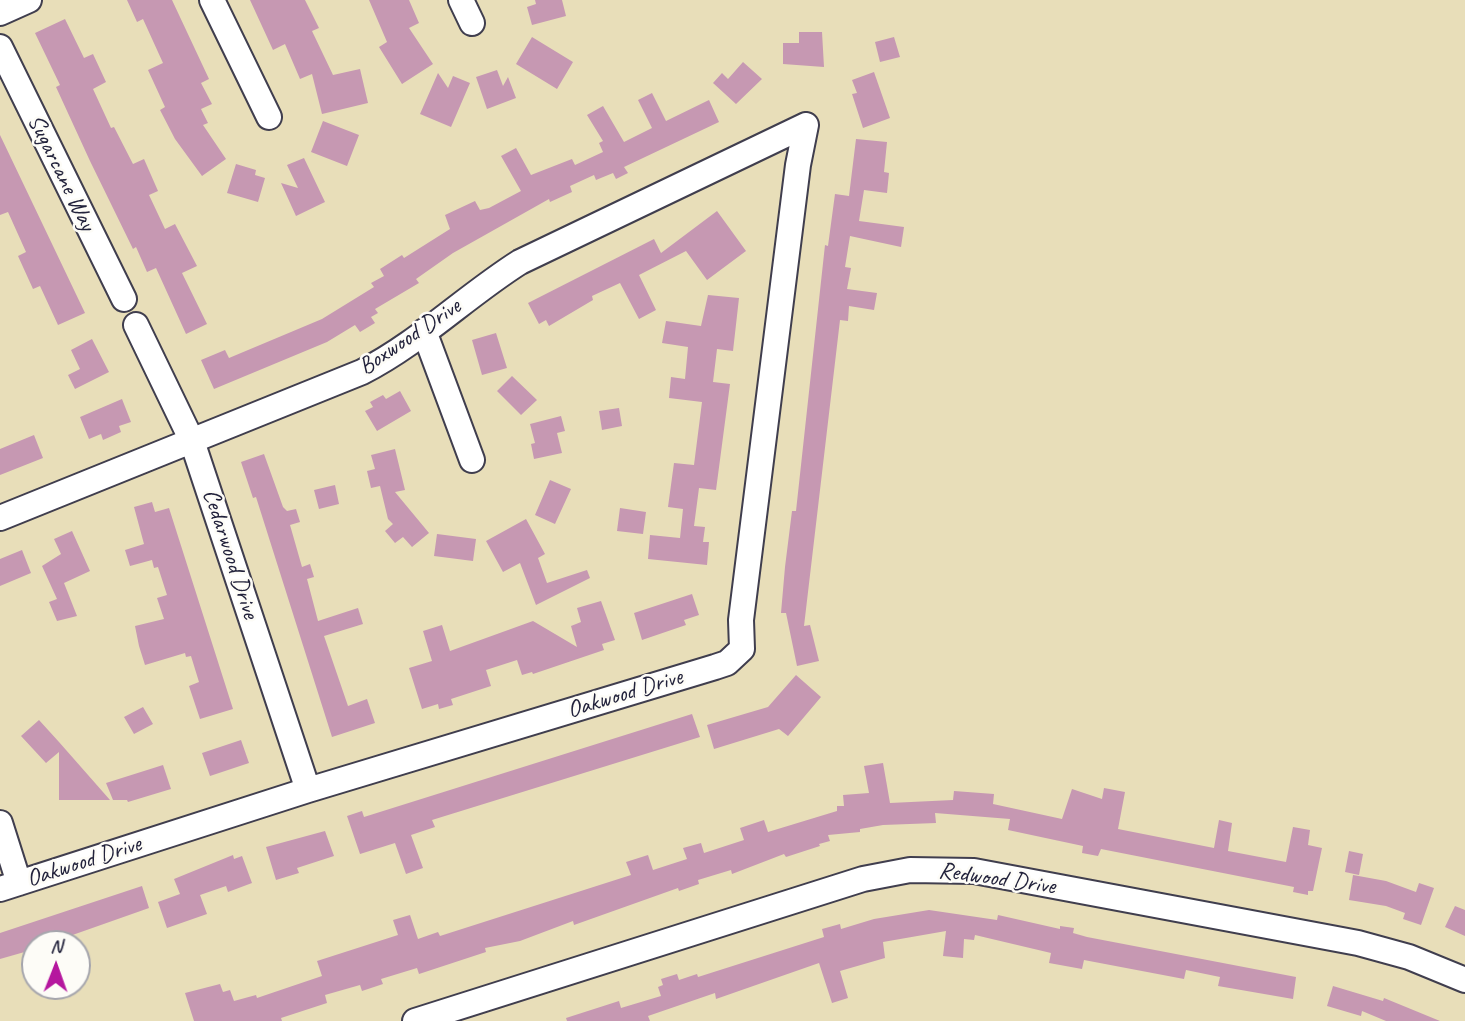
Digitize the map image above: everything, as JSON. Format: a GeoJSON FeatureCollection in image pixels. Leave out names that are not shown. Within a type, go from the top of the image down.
{"type":"FeatureCollection","features":[{"type":"Feature","properties":{"kind":"street"},"geometry":{"type":"LineString","coordinates":[[0,13],[29,0]]}},
{"type":"Feature","properties":{"kind":"street"},"geometry":{"type":"LineString","coordinates":[[212,0],[269,117]]}},
{"type":"Feature","properties":{"kind":"street"},"geometry":{"type":"LineString","coordinates":[[461,0],[472,23]]}},
{"type":"Feature","properties":{"kind":"street","name":"Sugarcane Way"},"geometry":{"type":"LineString","coordinates":[[0,47],[124,299]]}},
{"type":"Feature","properties":{"kind":"street","name":"Boxwood Drive"},"geometry":{"type":"LineString","coordinates":[[0,519],[362,372],[389,358],[492,279],[545,248],[806,125]]}},
{"type":"Feature","properties":{"kind":"street","name":"Oakwood Drive"},"geometry":{"type":"LineString","coordinates":[[9,886],[307,790],[715,667],[727,663],[742,649],[741,620],[798,165],[806,125]]}},
{"type":"Feature","properties":{"kind":"street","name":"Cedarwood Drive"},"geometry":{"type":"LineString","coordinates":[[136,325],[192,441],[307,790]]}},
{"type":"Feature","properties":{"kind":"street"},"geometry":{"type":"LineString","coordinates":[[424,331],[472,460]]}},
{"type":"Feature","properties":{"kind":"street"},"geometry":{"type":"LineString","coordinates":[[0,823],[9,886]]}},
{"type":"Feature","properties":{"kind":"street","name":"Redwood Drive"},"geometry":{"type":"LineString","coordinates":[[415,1021],[863,879],[910,870],[974,871],[1358,943],[1409,957],[1465,980]]}},
{"type":"Feature","properties":{"kind":"building"},"geometry":{"type":"Polygon","coordinates":[[[127,0],[172,0],[209,79],[201,83],[212,104],[201,109],[208,123],[203,125],[226,159],[202,176],[175,139],[160,110],[165,107],[148,70],[163,63],[143,19],[137,22],[127,0]]]}},
{"type":"Feature","properties":{"kind":"building"},"geometry":{"type":"Polygon","coordinates":[[[250,0],[305,0],[319,28],[312,31],[333,75],[360,69],[368,103],[322,114],[312,74],[300,79],[285,44],[273,50],[250,0]]]}},
{"type":"Feature","properties":{"kind":"building"},"geometry":{"type":"Polygon","coordinates":[[[369,0],[409,0],[419,23],[409,28],[433,64],[402,84],[379,47],[387,42],[369,0]]]}},
{"type":"Feature","properties":{"kind":"building"},"geometry":{"type":"Polygon","coordinates":[[[535,0],[562,0],[566,16],[532,25],[527,7],[536,4],[535,0]]]}},
{"type":"Feature","properties":{"kind":"building"},"geometry":{"type":"Polygon","coordinates":[[[65,19],[84,58],[93,54],[106,82],[93,89],[111,128],[114,127],[133,164],[144,159],[158,191],[149,195],[165,229],[175,224],[197,266],[182,273],[207,324],[186,334],[156,268],[147,272],[136,247],[133,249],[56,87],[60,85],[35,33],[65,19]]]}},
{"type":"Feature","properties":{"kind":"building"},"geometry":{"type":"Polygon","coordinates":[[[799,32],[822,32],[824,67],[783,64],[783,43],[799,43],[799,32]]]}},
{"type":"Feature","properties":{"kind":"building"},"geometry":{"type":"Polygon","coordinates":[[[532,37],[573,62],[557,89],[516,64],[532,37]]]}},
{"type":"Feature","properties":{"kind":"building"},"geometry":{"type":"Polygon","coordinates":[[[894,37],[900,57],[880,62],[875,42],[894,37]]]}},
{"type":"Feature","properties":{"kind":"building"},"geometry":{"type":"Polygon","coordinates":[[[743,62],[762,79],[736,104],[713,83],[722,73],[728,79],[743,62]]]}},
{"type":"Feature","properties":{"kind":"building"},"geometry":{"type":"Polygon","coordinates":[[[497,70],[503,86],[508,77],[516,98],[487,109],[476,77],[497,70]]]}},
{"type":"Feature","properties":{"kind":"building"},"geometry":{"type":"Polygon","coordinates":[[[874,72],[890,118],[863,128],[852,94],[857,93],[852,80],[874,72]]]}},
{"type":"Feature","properties":{"kind":"building"},"geometry":{"type":"Polygon","coordinates":[[[438,73],[448,88],[453,76],[470,83],[451,127],[420,114],[438,73]]]}},
{"type":"Feature","properties":{"kind":"building"},"geometry":{"type":"Polygon","coordinates":[[[652,93],[666,121],[709,100],[719,122],[624,167],[628,173],[616,179],[613,173],[596,180],[594,175],[570,186],[572,192],[550,202],[549,199],[453,253],[416,279],[419,283],[375,309],[378,313],[371,317],[375,323],[360,332],[355,325],[327,342],[214,389],[201,360],[225,350],[229,358],[322,319],[374,287],[371,283],[384,276],[380,269],[402,255],[404,258],[450,229],[445,215],[475,201],[480,210],[489,208],[521,191],[501,156],[516,148],[531,175],[572,159],[575,165],[603,152],[599,143],[603,141],[587,115],[603,106],[624,142],[652,128],[638,100],[652,93]]]}},
{"type":"Feature","properties":{"kind":"building"},"geometry":{"type":"Polygon","coordinates":[[[323,121],[359,135],[347,166],[311,152],[323,121]]]}},
{"type":"Feature","properties":{"kind":"building"},"geometry":{"type":"Polygon","coordinates":[[[0,135],[85,313],[58,325],[40,286],[33,289],[18,256],[26,252],[8,212],[0,215],[0,135]]]}},
{"type":"Feature","properties":{"kind":"building"},"geometry":{"type":"Polygon","coordinates":[[[856,139],[887,142],[884,172],[889,173],[887,193],[864,190],[859,221],[904,227],[901,247],[850,236],[845,267],[851,268],[847,289],[877,293],[874,310],[849,306],[848,321],[840,320],[804,626],[810,625],[819,661],[797,666],[786,613],[781,613],[785,567],[792,511],[796,511],[825,245],[828,246],[835,194],[849,196],[856,139]]]}},
{"type":"Feature","properties":{"kind":"building"},"geometry":{"type":"Polygon","coordinates":[[[304,158],[325,202],[296,216],[281,183],[298,188],[287,165],[304,158]]]}},
{"type":"Feature","properties":{"kind":"building"},"geometry":{"type":"Polygon","coordinates":[[[236,164],[256,170],[255,175],[265,178],[258,202],[227,193],[236,164]]]}},
{"type":"Feature","properties":{"kind":"building"},"geometry":{"type":"Polygon","coordinates":[[[717,211],[746,251],[707,280],[686,251],[639,275],[656,310],[639,319],[620,283],[592,296],[593,300],[549,326],[546,320],[539,324],[528,303],[654,239],[661,253],[717,211]]]}},
{"type":"Feature","properties":{"kind":"building"},"geometry":{"type":"Polygon","coordinates":[[[708,295],[739,298],[733,351],[717,349],[713,382],[730,384],[716,490],[699,488],[694,526],[705,527],[703,542],[709,542],[707,565],[648,559],[650,535],[680,538],[683,509],[668,507],[674,463],[694,465],[702,402],[669,398],[671,377],[685,379],[688,347],[662,343],[666,321],[701,326],[708,295]]]}},
{"type":"Feature","properties":{"kind":"building"},"geometry":{"type":"Polygon","coordinates":[[[496,333],[507,368],[482,375],[472,340],[496,333]]]}},
{"type":"Feature","properties":{"kind":"building"},"geometry":{"type":"Polygon","coordinates":[[[92,339],[109,372],[75,389],[68,375],[80,369],[71,350],[92,339]]]}},
{"type":"Feature","properties":{"kind":"building"},"geometry":{"type":"Polygon","coordinates":[[[512,376],[537,400],[521,415],[497,391],[512,376]]]}},
{"type":"Feature","properties":{"kind":"building"},"geometry":{"type":"Polygon","coordinates":[[[400,391],[411,411],[377,431],[365,411],[373,407],[370,402],[383,395],[386,399],[400,391]]]}},
{"type":"Feature","properties":{"kind":"building"},"geometry":{"type":"Polygon","coordinates":[[[122,399],[131,422],[119,426],[121,432],[103,440],[101,434],[89,439],[80,417],[122,399]]]}},
{"type":"Feature","properties":{"kind":"building"},"geometry":{"type":"Polygon","coordinates":[[[619,408],[622,426],[602,430],[599,411],[619,408]]]}},
{"type":"Feature","properties":{"kind":"building"},"geometry":{"type":"Polygon","coordinates":[[[561,416],[565,431],[557,433],[562,453],[534,459],[531,444],[535,443],[530,424],[561,416]]]}},
{"type":"Feature","properties":{"kind":"building"},"geometry":{"type":"Polygon","coordinates":[[[34,435],[43,458],[0,475],[0,449],[34,435]]]}},
{"type":"Feature","properties":{"kind":"building"},"geometry":{"type":"Polygon","coordinates":[[[395,449],[405,490],[395,492],[429,533],[412,547],[403,537],[395,543],[385,531],[393,524],[388,519],[380,486],[371,488],[367,471],[375,469],[371,455],[395,449]]]}},
{"type":"Feature","properties":{"kind":"building"},"geometry":{"type":"Polygon","coordinates":[[[264,454],[283,507],[287,511],[296,509],[300,522],[290,525],[302,567],[310,564],[314,577],[307,579],[318,621],[358,608],[363,624],[324,636],[348,706],[367,699],[375,723],[332,737],[256,497],[253,498],[241,462],[264,454]]]}},
{"type":"Feature","properties":{"kind":"building"},"geometry":{"type":"Polygon","coordinates":[[[550,480],[571,489],[555,524],[535,515],[550,480]]]}},
{"type":"Feature","properties":{"kind":"building"},"geometry":{"type":"Polygon","coordinates":[[[335,485],[339,504],[319,509],[314,490],[335,485]]]}},
{"type":"Feature","properties":{"kind":"building"},"geometry":{"type":"Polygon","coordinates":[[[152,502],[155,512],[169,508],[233,709],[200,719],[189,686],[199,682],[191,656],[186,657],[185,653],[145,665],[135,626],[164,619],[157,598],[167,595],[158,567],[154,568],[152,560],[130,566],[125,550],[144,544],[134,507],[152,502]]]}},
{"type":"Feature","properties":{"kind":"building"},"geometry":{"type":"Polygon","coordinates":[[[620,508],[646,512],[643,534],[617,531],[620,508]]]}},
{"type":"Feature","properties":{"kind":"building"},"geometry":{"type":"Polygon","coordinates":[[[526,519],[545,554],[538,558],[547,583],[587,570],[590,578],[536,605],[520,563],[503,572],[486,541],[526,519]]]}},
{"type":"Feature","properties":{"kind":"building"},"geometry":{"type":"Polygon","coordinates":[[[72,531],[90,571],[64,583],[77,616],[57,621],[49,602],[57,599],[42,566],[61,554],[54,539],[72,531]]]}},
{"type":"Feature","properties":{"kind":"building"},"geometry":{"type":"Polygon","coordinates":[[[437,534],[476,539],[473,561],[434,556],[437,534]]]}},
{"type":"Feature","properties":{"kind":"building"},"geometry":{"type":"Polygon","coordinates":[[[22,550],[31,573],[0,586],[0,559],[22,550]]]}},
{"type":"Feature","properties":{"kind":"building"},"geometry":{"type":"Polygon","coordinates":[[[692,594],[699,615],[684,620],[686,625],[642,640],[634,613],[692,594]]]}},
{"type":"Feature","properties":{"kind":"building"},"geometry":{"type":"Polygon","coordinates":[[[601,601],[615,640],[602,644],[604,650],[533,674],[522,675],[517,660],[486,670],[491,686],[451,699],[453,705],[439,709],[438,704],[422,709],[409,668],[432,661],[423,631],[442,625],[450,651],[533,621],[577,647],[571,626],[581,622],[577,608],[601,601]]]}},
{"type":"Feature","properties":{"kind":"building"},"geometry":{"type":"Polygon","coordinates":[[[796,675],[821,697],[788,736],[779,729],[714,749],[707,725],[768,707],[796,675]]]}},
{"type":"Feature","properties":{"kind":"building"},"geometry":{"type":"Polygon","coordinates":[[[143,707],[153,724],[134,734],[124,717],[143,707]]]}},
{"type":"Feature","properties":{"kind":"building"},"geometry":{"type":"Polygon","coordinates":[[[692,714],[700,737],[432,820],[435,827],[411,835],[423,868],[406,874],[395,843],[360,854],[347,816],[362,811],[364,817],[692,714]]]}},
{"type":"Feature","properties":{"kind":"building"},"geometry":{"type":"Polygon","coordinates":[[[39,720],[110,800],[59,800],[59,752],[46,763],[21,736],[39,720]]]}},
{"type":"Feature","properties":{"kind":"building"},"geometry":{"type":"Polygon","coordinates":[[[241,740],[249,763],[210,776],[202,753],[241,740]]]}},
{"type":"Feature","properties":{"kind":"building"},"geometry":{"type":"Polygon","coordinates":[[[883,763],[890,803],[953,800],[954,791],[994,794],[993,804],[1062,819],[1072,789],[1102,799],[1104,788],[1125,792],[1118,829],[1214,848],[1219,820],[1232,823],[1228,851],[1286,862],[1293,827],[1310,830],[1308,845],[1322,848],[1313,891],[1308,891],[1308,895],[1293,892],[1294,887],[1101,849],[1098,856],[1082,853],[1083,846],[1008,830],[1010,819],[935,813],[936,823],[883,825],[860,829],[860,832],[828,835],[830,841],[819,844],[820,846],[786,857],[784,854],[732,874],[731,870],[698,880],[699,884],[679,891],[678,888],[574,925],[573,921],[520,941],[485,948],[486,952],[419,974],[417,968],[381,979],[383,984],[362,991],[360,985],[325,995],[327,1003],[281,1018],[282,1021],[194,1021],[185,993],[220,984],[223,992],[230,990],[234,1001],[256,995],[257,998],[322,976],[317,961],[398,935],[393,920],[410,915],[418,939],[438,932],[440,936],[631,875],[626,862],[648,855],[653,870],[687,859],[683,848],[701,843],[704,853],[744,840],[740,828],[764,820],[768,832],[837,811],[837,806],[844,806],[843,795],[869,793],[864,766],[883,763]]]}},
{"type":"Feature","properties":{"kind":"building"},"geometry":{"type":"Polygon","coordinates":[[[163,765],[171,789],[128,802],[113,800],[106,783],[163,765]]]}},
{"type":"Feature","properties":{"kind":"building"},"geometry":{"type":"Polygon","coordinates":[[[325,831],[334,856],[297,868],[299,873],[276,880],[266,847],[325,831]]]}},
{"type":"Feature","properties":{"kind":"building"},"geometry":{"type":"Polygon","coordinates":[[[1349,851],[1363,854],[1359,875],[1345,872],[1349,851]]]}},
{"type":"Feature","properties":{"kind":"building"},"geometry":{"type":"Polygon","coordinates":[[[233,855],[234,859],[242,856],[252,883],[228,892],[226,886],[200,895],[207,914],[167,928],[158,902],[180,894],[174,879],[233,855]]]}},
{"type":"Feature","properties":{"kind":"building"},"geometry":{"type":"Polygon","coordinates":[[[1353,875],[1386,881],[1416,892],[1419,883],[1434,888],[1421,925],[1403,919],[1405,913],[1386,906],[1349,900],[1353,875]]]}},
{"type":"Feature","properties":{"kind":"building"},"geometry":{"type":"Polygon","coordinates":[[[142,886],[149,908],[87,930],[21,930],[21,953],[0,959],[0,933],[142,886]]]}},
{"type":"Feature","properties":{"kind":"building"},"geometry":{"type":"Polygon","coordinates":[[[1455,906],[1465,910],[1465,936],[1445,927],[1455,906]]]}},
{"type":"Feature","properties":{"kind":"building"},"geometry":{"type":"Polygon","coordinates":[[[929,910],[997,920],[998,915],[1060,929],[1060,926],[1074,928],[1073,933],[1087,937],[1296,977],[1293,999],[1218,986],[1220,977],[1186,970],[1184,979],[1084,960],[1082,969],[1049,963],[1051,953],[975,935],[974,940],[964,939],[963,958],[943,956],[946,931],[883,942],[885,958],[840,971],[848,998],[832,1003],[819,963],[716,999],[715,993],[648,1016],[650,1021],[567,1021],[566,1018],[619,1001],[621,1008],[661,996],[658,987],[663,985],[661,979],[677,974],[679,980],[697,974],[698,977],[824,937],[822,929],[840,924],[841,929],[874,919],[929,910]]]}},
{"type":"Feature","properties":{"kind":"building"},"geometry":{"type":"Polygon","coordinates":[[[1333,986],[1383,1001],[1384,998],[1440,1021],[1386,1021],[1362,1011],[1361,1016],[1327,1006],[1333,986]]]}}]}
